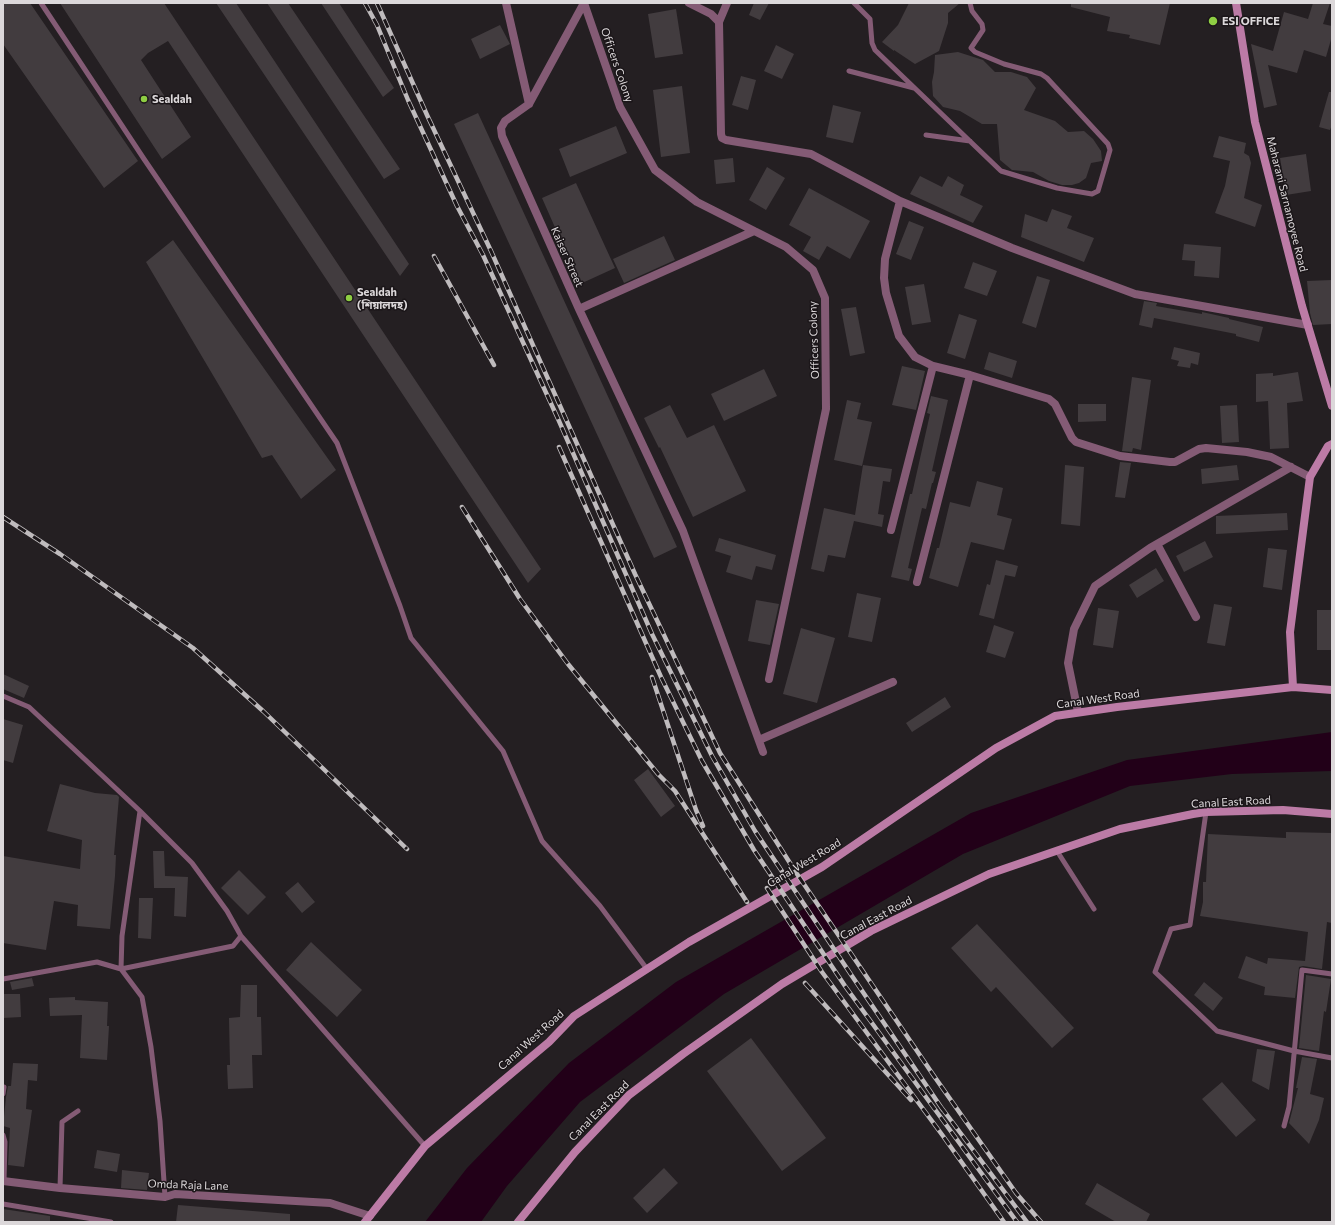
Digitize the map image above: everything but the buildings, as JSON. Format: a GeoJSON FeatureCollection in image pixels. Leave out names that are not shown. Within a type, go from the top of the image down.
{"type":"FeatureCollection","features":[{"type":"Feature","properties":{"kind":"street"},"geometry":{"type":"LineString","coordinates":[[506,3],[529,104]]}},
{"type":"Feature","properties":{"kind":"street","name":"Kaiser Street"},"geometry":{"type":"LineString","coordinates":[[584,3],[529,104],[505,120],[501,128],[502,136],[579,309],[683,531],[763,752]]}},
{"type":"Feature","properties":{"kind":"street","name":"Officers Colony"},"geometry":{"type":"LineString","coordinates":[[584,3],[620,107],[655,170],[696,202],[786,247],[813,270],[825,298],[826,409],[769,679]]}},
{"type":"Feature","properties":{"kind":"street"},"geometry":{"type":"LineString","coordinates":[[689,3],[711,14],[719,22]]}},
{"type":"Feature","properties":{"kind":"street"},"geometry":{"type":"LineString","coordinates":[[727,3],[719,22],[720,134],[722,138],[726,140],[810,154],[900,201],[1012,248],[1135,294],[1308,325]]}},
{"type":"Feature","properties":{"kind":"street","name":"Maharani Sarnamoyee Road"},"geometry":{"type":"LineString","coordinates":[[1236,3],[1255,122],[1308,325],[1332,406]]}},
{"type":"Feature","properties":{"kind":"street"},"geometry":{"type":"LineString","coordinates":[[900,201],[885,259],[884,278],[886,293],[899,336],[915,356],[933,366],[970,375],[1049,399],[1054,404],[1072,438],[1076,442],[1120,456],[1175,462],[1200,449],[1206,448],[1247,452],[1271,457],[1310,477]]}},
{"type":"Feature","properties":{"kind":"street"},"geometry":{"type":"LineString","coordinates":[[579,309],[754,231]]}},
{"type":"Feature","properties":{"kind":"street"},"geometry":{"type":"LineString","coordinates":[[891,530],[933,366]]}},
{"type":"Feature","properties":{"kind":"street"},"geometry":{"type":"LineString","coordinates":[[916,582],[970,375]]}},
{"type":"Feature","properties":{"kind":"street"},"geometry":{"type":"LineString","coordinates":[[1293,687],[1290,632],[1310,477],[1328,446],[1332,444]]}},
{"type":"Feature","properties":{"kind":"street"},"geometry":{"type":"LineString","coordinates":[[1078,712],[1068,662],[1074,629],[1095,586],[1157,544],[1291,467]]}},
{"type":"Feature","properties":{"kind":"street"},"geometry":{"type":"LineString","coordinates":[[1157,544],[1196,617]]}},
{"type":"Feature","properties":{"kind":"street"},"geometry":{"type":"LineString","coordinates":[[759,740],[893,682]]}},
{"type":"Feature","properties":{"kind":"street","name":"Canal West Road"},"geometry":{"type":"LineString","coordinates":[[368,1219],[425,1146],[549,1042],[574,1016],[688,942],[822,867],[996,748],[1055,716],[1078,712],[1293,687],[1332,690]]}},
{"type":"Feature","properties":{"kind":"street","name":"Canal East Road"},"geometry":{"type":"LineString","coordinates":[[518,1222],[575,1152],[629,1095],[683,1054],[782,984],[871,931],[989,874],[1120,829],[1206,812],[1283,810],[1332,814]]}},
{"type":"Feature","properties":{"kind":"street","name":"Omda Raja Lane"},"geometry":{"type":"LineString","coordinates":[[3,1181],[60,1188],[165,1197],[175,1194],[330,1203],[368,1219]]}},
{"type":"Feature","properties":{"kind":"lane"},"geometry":{"type":"LineString","coordinates":[[41,3],[144,159],[337,443],[400,606],[410,638],[503,751],[542,841],[600,906],[647,969]]}},
{"type":"Feature","properties":{"kind":"lane"},"geometry":{"type":"LineString","coordinates":[[854,3],[870,19],[872,43],[876,50],[1001,171],[1057,188],[1092,194],[1098,191],[1110,150],[1108,144],[1047,78],[1041,74],[1004,64],[975,52],[971,48],[984,30],[982,24],[972,10],[970,3]]}},
{"type":"Feature","properties":{"kind":"lane"},"geometry":{"type":"LineString","coordinates":[[849,71],[915,88]]}},
{"type":"Feature","properties":{"kind":"lane"},"geometry":{"type":"LineString","coordinates":[[926,135],[970,141]]}},
{"type":"Feature","properties":{"kind":"lane"},"geometry":{"type":"LineString","coordinates":[[3,696],[29,707],[140,811],[192,863],[227,911],[241,936],[425,1146]]}},
{"type":"Feature","properties":{"kind":"lane"},"geometry":{"type":"LineString","coordinates":[[140,811],[122,936],[121,969],[142,997],[151,1047],[160,1121],[165,1197]]}},
{"type":"Feature","properties":{"kind":"lane"},"geometry":{"type":"LineString","coordinates":[[1206,812],[1190,925],[1171,929],[1155,972],[1217,1031],[1294,1051],[1332,1058]]}},
{"type":"Feature","properties":{"kind":"lane"},"geometry":{"type":"LineString","coordinates":[[1057,851],[1094,909]]}},
{"type":"Feature","properties":{"kind":"lane"},"geometry":{"type":"LineString","coordinates":[[3,979],[97,962],[121,969],[233,946],[241,936]]}},
{"type":"Feature","properties":{"kind":"lane"},"geometry":{"type":"LineString","coordinates":[[1284,1126],[1289,1107],[1302,970],[1332,974]]}},
{"type":"Feature","properties":{"kind":"lane"},"geometry":{"type":"LineString","coordinates":[[3,1094],[4,1087]]}},
{"type":"Feature","properties":{"kind":"lane"},"geometry":{"type":"LineString","coordinates":[[60,1188],[62,1122],[78,1111]]}},
{"type":"Feature","properties":{"kind":"lane"},"geometry":{"type":"LineString","coordinates":[[3,1134],[5,1142],[3,1181]]}},
{"type":"Feature","properties":{"kind":"lane"},"geometry":{"type":"LineString","coordinates":[[3,1204],[111,1222]]}},
{"type":"Feature","properties":{"kind":"shaded area"},"geometry":{"type":"Polygon","coordinates":[[[1332,732],[1332,771],[1232,774],[1130,786],[963,854],[724,994],[580,1102],[507,1186],[481,1222],[425,1222],[467,1168],[569,1063],[676,982],[971,813],[1127,760],[1332,732]]]}},
{"type":"Feature","properties":{"kind":"railway"},"geometry":{"type":"LineString","coordinates":[[365,3],[377,25],[408,100],[457,206],[483,255],[559,421],[652,634],[712,756],[755,831],[943,1110]]}},
{"type":"Feature","properties":{"kind":"railway"},"geometry":{"type":"LineString","coordinates":[[377,3],[427,115],[491,251],[635,574],[720,753],[795,871],[934,1076],[1016,1193],[1041,1222]]}},
{"type":"Feature","properties":{"kind":"railway"},"geometry":{"type":"LineString","coordinates":[[434,256],[494,365]]}},
{"type":"Feature","properties":{"kind":"railway"},"geometry":{"type":"LineString","coordinates":[[559,447],[661,677],[702,761],[754,850],[845,986],[1017,1222]]}},
{"type":"Feature","properties":{"kind":"railway"},"geometry":{"type":"LineString","coordinates":[[462,507],[520,599],[568,664],[658,774],[675,791],[747,902]]}},
{"type":"Feature","properties":{"kind":"railway"},"geometry":{"type":"LineString","coordinates":[[3,517],[60,554],[193,648],[263,711],[407,849]]}},
{"type":"Feature","properties":{"kind":"railway"},"geometry":{"type":"LineString","coordinates":[[652,677],[696,810],[703,826]]}},
{"type":"Feature","properties":{"kind":"railway"},"geometry":{"type":"LineString","coordinates":[[767,888],[822,972],[943,1136],[1004,1222]]}},
{"type":"Feature","properties":{"kind":"railway"},"geometry":{"type":"LineString","coordinates":[[805,983],[911,1100]]}},
{"type":"Feature","properties":{"kind":"railway"},"geometry":{"type":"LineString","coordinates":[[941,1107],[1027,1222]]}},
{"type":"Feature","properties":{"kind":"place","name":"ESI OFFICE"},"geometry":{"type":"Point","coordinates":[1213,21]}},
{"type":"Feature","properties":{"kind":"place","name":"Sealdah"},"geometry":{"type":"Point","coordinates":[144,99]}},
{"type":"Feature","properties":{"kind":"place","name":"Sealdah (শিয়ালদহ)"},"geometry":{"type":"Point","coordinates":[349,298]}}]}
